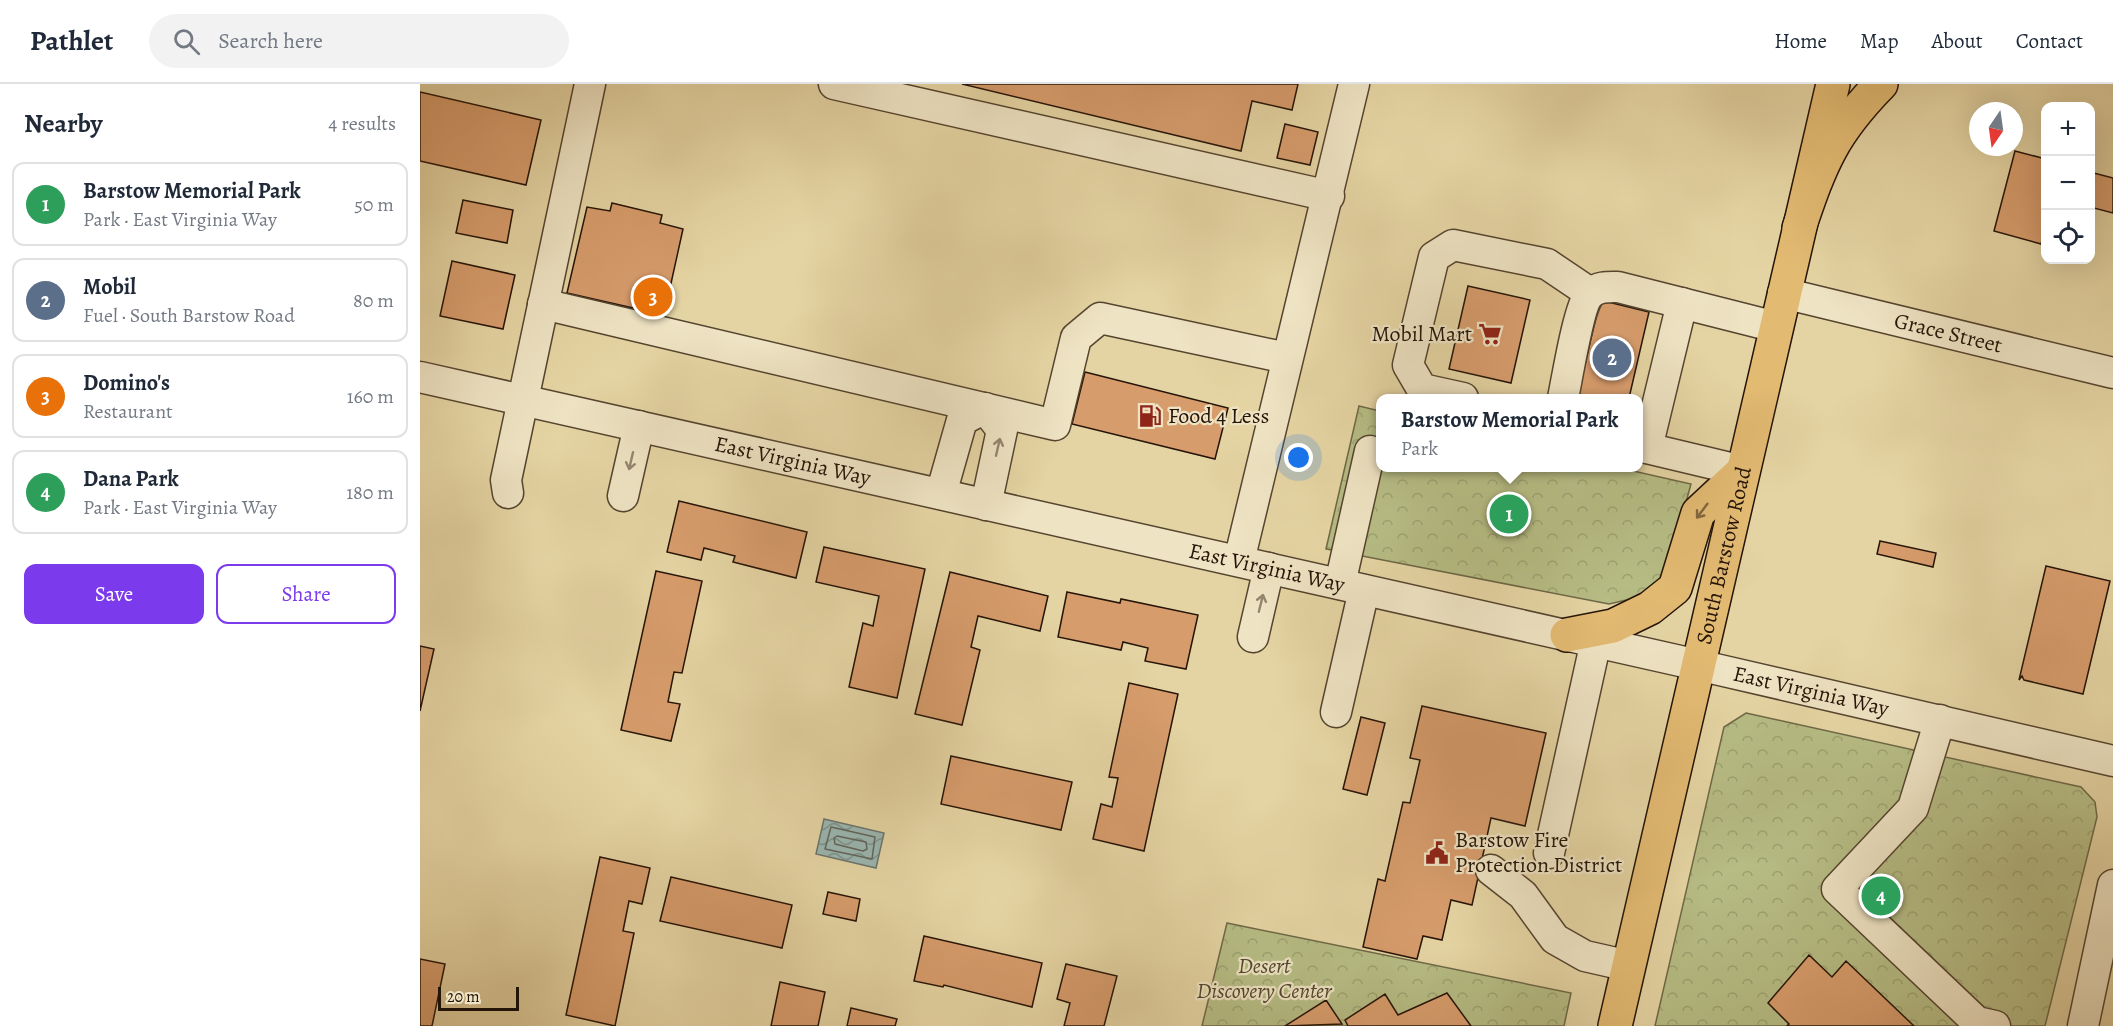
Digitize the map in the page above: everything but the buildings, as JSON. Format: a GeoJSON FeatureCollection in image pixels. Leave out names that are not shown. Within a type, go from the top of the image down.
{"type":"FeatureCollection","features":[{"type":"Feature","properties":{"kind":"main road","name":"South Barstow Road"},"geometry":{"type":"LineString","coordinates":[[1615,1026],[1833,84]]}},
{"type":"Feature","properties":{"kind":"main road"},"geometry":{"type":"LineString","coordinates":[[1799,228],[1817,176],[1833,140],[1854,111],[1881,84]]}},
{"type":"Feature","properties":{"kind":"main road"},"geometry":{"type":"LineString","coordinates":[[1582,638],[1650,608],[1675,588],[1698,513],[1743,471]]}},
{"type":"Feature","properties":{"kind":"street"},"geometry":{"type":"LineString","coordinates":[[508,493],[506,480],[590,84]]}},
{"type":"Feature","properties":{"kind":"street"},"geometry":{"type":"LineString","coordinates":[[834,84],[1329,196]]}},
{"type":"Feature","properties":{"kind":"street"},"geometry":{"type":"LineString","coordinates":[[1239,561],[1287,358],[1329,196],[1354,84]]}},
{"type":"Feature","properties":{"kind":"street"},"geometry":{"type":"LineString","coordinates":[[1442,394],[1422,389],[1408,365],[1434,258],[1453,245],[1547,264],[1590,293]]}},
{"type":"Feature","properties":{"kind":"street"},"geometry":{"type":"LineString","coordinates":[[1564,394],[1582,308],[1590,293],[1604,286],[1618,286],[1776,327]]}},
{"type":"Feature","properties":{"kind":"street","name":"Grace Street"},"geometry":{"type":"LineString","coordinates":[[1783,293],[2113,374]]}},
{"type":"Feature","properties":{"kind":"street"},"geometry":{"type":"LineString","coordinates":[[1682,303],[1643,447],[1743,471]]}},
{"type":"Feature","properties":{"kind":"street"},"geometry":{"type":"LineString","coordinates":[[543,304],[1054,425],[1076,338],[1100,318],[1287,358]]}},
{"type":"Feature","properties":{"kind":"street","name":"East Virginia Way"},"geometry":{"type":"LineString","coordinates":[[420,377],[1698,664],[2113,761]]}},
{"type":"Feature","properties":{"kind":"street"},"geometry":{"type":"LineString","coordinates":[[942,494],[962,420],[985,408]]}},
{"type":"Feature","properties":{"kind":"street"},"geometry":{"type":"LineString","coordinates":[[985,408],[1002,430],[986,505]]}},
{"type":"Feature","properties":{"kind":"street"},"geometry":{"type":"LineString","coordinates":[[623,496],[639,426]]}},
{"type":"Feature","properties":{"kind":"street"},"geometry":{"type":"LineString","coordinates":[[1335,712],[1370,452]]}},
{"type":"Feature","properties":{"kind":"street"},"geometry":{"type":"LineString","coordinates":[[1253,638],[1269,568]]}},
{"type":"Feature","properties":{"kind":"street"},"geometry":{"type":"LineString","coordinates":[[1549,853],[1582,638]]}},
{"type":"Feature","properties":{"kind":"street"},"geometry":{"type":"LineString","coordinates":[[1940,720],[1913,808],[1838,889],[1977,1022],[1995,1026]]}},
{"type":"Feature","properties":{"kind":"street"},"geometry":{"type":"LineString","coordinates":[[1491,870],[1523,895],[1555,939],[1585,956],[1629,966]]}},
{"type":"Feature","properties":{"kind":"street"},"geometry":{"type":"LineString","coordinates":[[2083,1026],[2113,885]]}},
{"type":"Feature","properties":{"kind":"green space"},"geometry":{"type":"Polygon","coordinates":[[[1359,406],[1376,410],[1376,472],[1638,472],[1691,484],[1661,592],[1609,604],[1326,549],[1359,406]]]}},
{"type":"Feature","properties":{"kind":"green space"},"geometry":{"type":"Polygon","coordinates":[[[1746,713],[2081,787],[2095,802],[2097,817],[2045,1026],[1655,1026],[1724,727],[1746,713]]]}},
{"type":"Feature","properties":{"kind":"green space","name":"Desert Discovery Center"},"geometry":{"type":"Polygon","coordinates":[[[1227,923],[1571,993],[1564,1026],[1202,1026],[1227,923]]]}},
{"type":"Feature","properties":{"kind":"water"},"geometry":{"type":"Polygon","coordinates":[[[824,819],[884,833],[876,868],[816,854],[824,819]]]}},
{"type":"Feature","properties":{"kind":"place","name":"Domino's"},"geometry":{"type":"Point","coordinates":[653,297]}},
{"type":"Feature","properties":{"kind":"place","name":"Mobil Mart"},"geometry":{"type":"Point","coordinates":[1490,334]}},
{"type":"Feature","properties":{"kind":"place","name":"Mobil"},"geometry":{"type":"Point","coordinates":[1612,358]}},
{"type":"Feature","properties":{"kind":"place","name":"Food 4 Less"},"geometry":{"type":"Point","coordinates":[1150,416]}},
{"type":"Feature","properties":{"kind":"place","name":"Barstow Memorial Park"},"geometry":{"type":"Point","coordinates":[1509,514]}},
{"type":"Feature","properties":{"kind":"place","name":"Barstow Fire Protection District"},"geometry":{"type":"Point","coordinates":[1437,853]}},
{"type":"Feature","properties":{"kind":"place","name":"Dana Park"},"geometry":{"type":"Point","coordinates":[1881,896]}}]}
